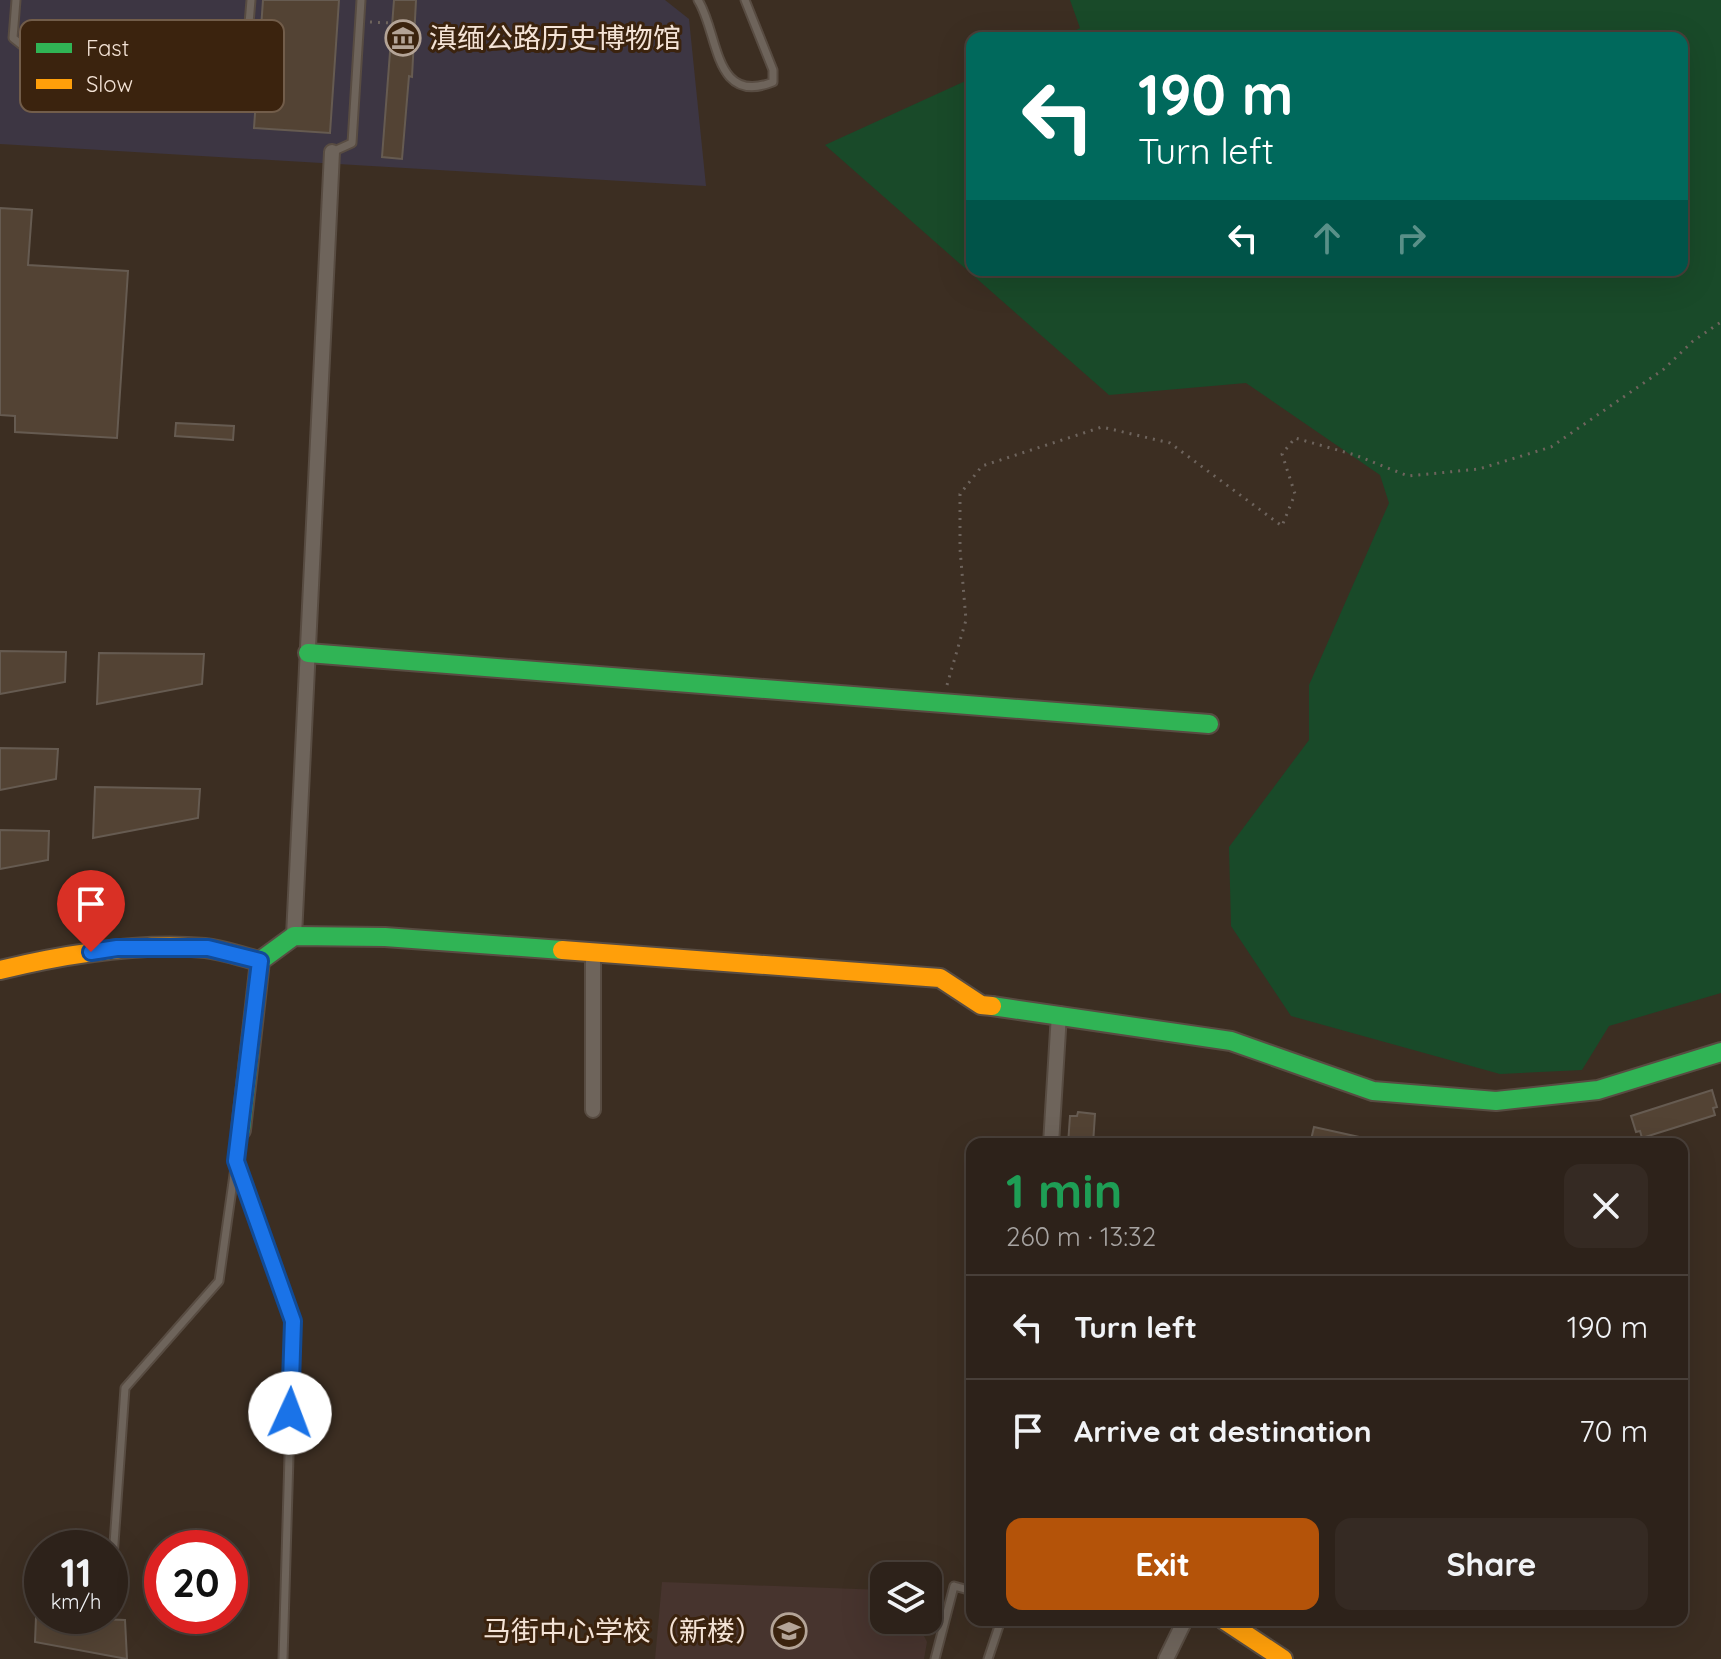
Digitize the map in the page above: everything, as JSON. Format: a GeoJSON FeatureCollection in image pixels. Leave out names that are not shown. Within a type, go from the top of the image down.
{"type":"FeatureCollection","features":[{"type":"Feature","properties":{"kind":"street"},"geometry":{"type":"LineString","coordinates":[[294,936],[332,152]]}},
{"type":"Feature","properties":{"kind":"street"},"geometry":{"type":"LineString","coordinates":[[308,653],[1209,724]]}},
{"type":"Feature","properties":{"kind":"street"},"geometry":{"type":"LineString","coordinates":[[241,1130],[260,961],[294,936],[385,937],[940,978],[981,1005],[1231,1041],[1373,1091],[1496,1101],[1598,1090],[1721,1052]]}},
{"type":"Feature","properties":{"kind":"street"},"geometry":{"type":"LineString","coordinates":[[0,970],[40,960],[117,948],[208,948],[260,961]]}},
{"type":"Feature","properties":{"kind":"street"},"geometry":{"type":"LineString","coordinates":[[593,951],[593,1110]]}},
{"type":"Feature","properties":{"kind":"street"},"geometry":{"type":"LineString","coordinates":[[1051,1138],[1059,1014]]}},
{"type":"Feature","properties":{"kind":"street"},"geometry":{"type":"LineString","coordinates":[[1166,1659],[1182,1626]]}},
{"type":"Feature","properties":{"kind":"street"},"geometry":{"type":"LineString","coordinates":[[1233,1626],[1283,1659]]}},
{"type":"Feature","properties":{"kind":"lane"},"geometry":{"type":"LineString","coordinates":[[16,0],[13,38],[20,44]]}},
{"type":"Feature","properties":{"kind":"lane"},"geometry":{"type":"LineString","coordinates":[[249,20],[251,0]]}},
{"type":"Feature","properties":{"kind":"lane"},"geometry":{"type":"LineString","coordinates":[[332,152],[352,143],[361,0]]}},
{"type":"Feature","properties":{"kind":"lane"},"geometry":{"type":"LineString","coordinates":[[698,0],[709,20],[723,72],[735,82],[752,87],[764,86],[773,82],[773,70],[745,0]]}},
{"type":"Feature","properties":{"kind":"lane"},"geometry":{"type":"LineString","coordinates":[[115,1530],[125,1388],[219,1281],[241,1130]]}},
{"type":"Feature","properties":{"kind":"lane"},"geometry":{"type":"LineString","coordinates":[[236,1161],[293,1321],[283,1659]]}},
{"type":"Feature","properties":{"kind":"lane"},"geometry":{"type":"LineString","coordinates":[[935,1659],[954,1586],[966,1589]]}},
{"type":"Feature","properties":{"kind":"lane"},"geometry":{"type":"LineString","coordinates":[[988,1659],[999,1626]]}},
{"type":"Feature","properties":{"kind":"path"},"geometry":{"type":"LineString","coordinates":[[372,22],[389,23]]}},
{"type":"Feature","properties":{"kind":"path"},"geometry":{"type":"LineString","coordinates":[[942,703],[966,620],[960,549],[960,494],[982,466],[1102,427],[1170,443],[1282,526],[1295,494],[1282,454],[1295,438],[1355,455],[1408,476],[1479,469],[1551,447],[1664,369],[1693,341],[1721,322]]}},
{"type":"Feature","properties":{"kind":"shaded area"},"geometry":{"type":"Polygon","coordinates":[[[0,0],[665,0],[689,19],[706,186],[0,144],[0,0]]]}},
{"type":"Feature","properties":{"kind":"shaded area","name":"马街中心学校（新楼）"},"geometry":{"type":"Polygon","coordinates":[[[662,1582],[870,1589],[870,1634],[923,1634],[927,1642],[924,1659],[655,1659],[662,1582]]]}},
{"type":"Feature","properties":{"kind":"green space"},"geometry":{"type":"Polygon","coordinates":[[[1070,0],[1721,0],[1721,993],[1609,1026],[1582,1070],[1500,1074],[1291,1016],[1231,926],[1229,847],[1309,740],[1309,685],[1389,503],[1380,475],[1246,383],[1109,395],[974,276],[1688,276],[1688,32],[1072,32],[1080,28],[1070,0]]]}},
{"type":"Feature","properties":{"kind":"green space"},"geometry":{"type":"Polygon","coordinates":[[[966,81],[966,269],[825,145],[966,81]]]}},
{"type":"Feature","properties":{"kind":"building"},"geometry":{"type":"Polygon","coordinates":[[[263,0],[339,0],[330,133],[254,128],[255,112],[284,112],[284,20],[262,20],[263,0]]]}},
{"type":"Feature","properties":{"kind":"building"},"geometry":{"type":"Polygon","coordinates":[[[394,0],[416,0],[412,77],[409,76],[402,159],[382,157],[394,0]]]}},
{"type":"Feature","properties":{"kind":"building"},"geometry":{"type":"Polygon","coordinates":[[[0,208],[32,210],[28,265],[128,271],[117,438],[15,432],[15,416],[0,415],[0,208]]]}},
{"type":"Feature","properties":{"kind":"building"},"geometry":{"type":"Polygon","coordinates":[[[176,423],[234,426],[233,440],[175,436],[176,423]]]}},
{"type":"Feature","properties":{"kind":"building"},"geometry":{"type":"Polygon","coordinates":[[[0,651],[66,652],[65,682],[0,694],[0,651]]]}},
{"type":"Feature","properties":{"kind":"building"},"geometry":{"type":"Polygon","coordinates":[[[99,653],[204,654],[202,684],[97,704],[99,653]]]}},
{"type":"Feature","properties":{"kind":"building"},"geometry":{"type":"Polygon","coordinates":[[[0,748],[58,749],[56,779],[0,790],[0,748]]]}},
{"type":"Feature","properties":{"kind":"building"},"geometry":{"type":"Polygon","coordinates":[[[95,787],[200,789],[198,818],[93,838],[95,787]]]}},
{"type":"Feature","properties":{"kind":"building"},"geometry":{"type":"Polygon","coordinates":[[[0,830],[49,831],[48,860],[0,869],[0,830]]]}},
{"type":"Feature","properties":{"kind":"building"},"geometry":{"type":"Polygon","coordinates":[[[1712,1090],[1717,1107],[1713,1108],[1715,1115],[1642,1138],[1640,1131],[1636,1132],[1631,1116],[1712,1090]]]}},
{"type":"Feature","properties":{"kind":"building"},"geometry":{"type":"Polygon","coordinates":[[[1078,1112],[1095,1114],[1093,1138],[1068,1138],[1070,1116],[1077,1116],[1078,1112]]]}},
{"type":"Feature","properties":{"kind":"building"},"geometry":{"type":"Polygon","coordinates":[[[1314,1127],[1364,1138],[1311,1138],[1314,1127]]]}},
{"type":"Feature","properties":{"kind":"building"},"geometry":{"type":"Polygon","coordinates":[[[35,1634],[126,1634],[127,1659],[35,1642],[35,1634]]]}},
{"type":"Feature","properties":{"kind":"traffic: fast"},"geometry":{"type":"LineString","coordinates":[[308,653],[1209,724]]}},
{"type":"Feature","properties":{"kind":"traffic: fast"},"geometry":{"type":"LineString","coordinates":[[241,1130],[260,961],[294,936],[385,937],[562,950]]}},
{"type":"Feature","properties":{"kind":"traffic: fast"},"geometry":{"type":"LineString","coordinates":[[992,1006],[1231,1041],[1373,1091],[1496,1101],[1598,1090],[1721,1052]]}},
{"type":"Feature","properties":{"kind":"traffic: slow"},"geometry":{"type":"LineString","coordinates":[[0,970],[76,954],[154,947],[205,948],[260,961]]}},
{"type":"Feature","properties":{"kind":"traffic: slow"},"geometry":{"type":"LineString","coordinates":[[562,950],[940,978],[981,1005],[992,1006]]}},
{"type":"Feature","properties":{"kind":"traffic: slow"},"geometry":{"type":"LineString","coordinates":[[1233,1626],[1283,1659]]}},
{"type":"Feature","properties":{"kind":"place","name":"滇缅公路历史博物馆"},"geometry":{"type":"Point","coordinates":[403,38]}},
{"type":"Feature","properties":{"kind":"place","name":"马街中心学校（新楼）"},"geometry":{"type":"Point","coordinates":[789,1631]}},
{"type":"Feature","properties":{"kind":"route"},"geometry":{"type":"LineString","coordinates":[[91,952],[117,948],[208,948],[260,961],[236,1161],[293,1321],[290,1413]]}}]}
